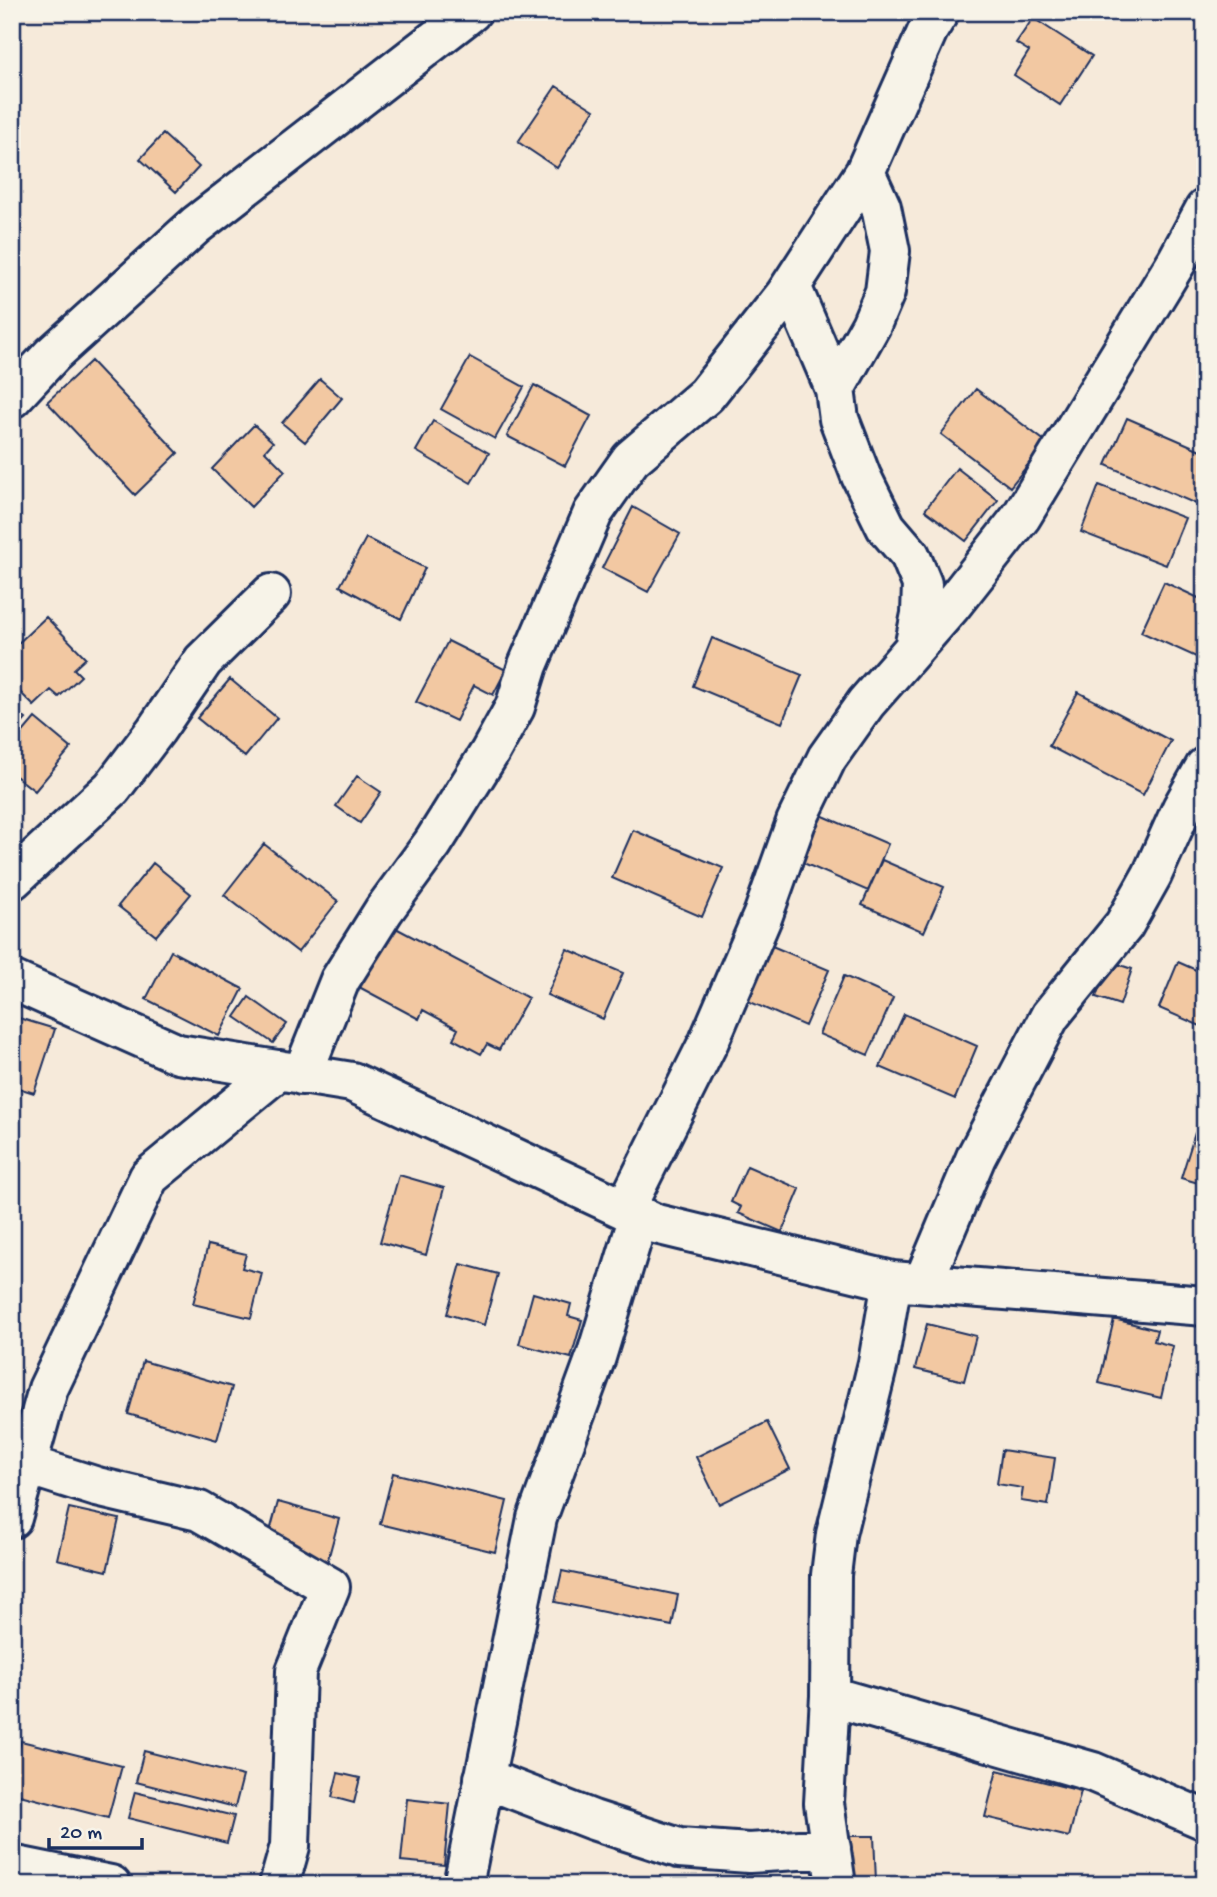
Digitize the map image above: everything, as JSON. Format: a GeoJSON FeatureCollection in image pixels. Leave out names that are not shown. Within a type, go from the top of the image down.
{"type":"FeatureCollection","features":[{"type":"Feature","properties":{"kind":"street"},"geometry":{"type":"LineString","coordinates":[[12,398],[52,355],[196,225],[471,12]]}},
{"type":"Feature","properties":{"kind":"street"},"geometry":{"type":"LineString","coordinates":[[12,1518],[48,1389],[149,1177],[291,1072],[340,980],[384,910],[433,843],[515,707],[528,665],[593,513],[631,459],[706,395],[791,286],[865,172],[928,30],[939,12]]}},
{"type":"Feature","properties":{"kind":"street"},"geometry":{"type":"LineString","coordinates":[[835,390],[886,292],[890,251],[880,207],[865,172]]}},
{"type":"Feature","properties":{"kind":"street"},"geometry":{"type":"LineString","coordinates":[[463,1885],[537,1518],[596,1357],[632,1212],[763,915],[796,822],[827,758],[866,703],[951,606],[1021,517],[1171,272],[1205,209]]}},
{"type":"Feature","properties":{"kind":"street"},"geometry":{"type":"LineString","coordinates":[[791,286],[835,390],[839,419],[861,476],[886,527],[910,555],[922,584],[921,614],[914,648]]}},
{"type":"Feature","properties":{"kind":"street"},"geometry":{"type":"LineString","coordinates":[[12,880],[112,788],[203,661],[271,594]]}},
{"type":"Feature","properties":{"kind":"street"},"geometry":{"type":"LineString","coordinates":[[836,1885],[824,1803],[830,1696],[831,1575],[836,1534],[878,1363],[907,1282],[1050,1016],[1124,925],[1152,875],[1182,808],[1205,767]]}},
{"type":"Feature","properties":{"kind":"street"},"geometry":{"type":"LineString","coordinates":[[12,981],[178,1054],[352,1082],[656,1224],[907,1282],[1205,1306]]}},
{"type":"Feature","properties":{"kind":"street"},"geometry":{"type":"LineString","coordinates":[[27,1465],[97,1487],[199,1511],[330,1587],[296,1671],[290,1846],[279,1885]]}},
{"type":"Feature","properties":{"kind":"street"},"geometry":{"type":"LineString","coordinates":[[830,1696],[1093,1772],[1205,1820]]}},
{"type":"Feature","properties":{"kind":"street"},"geometry":{"type":"LineString","coordinates":[[484,1778],[679,1848],[749,1853],[831,1847]]}},
{"type":"Feature","properties":{"kind":"street"},"geometry":{"type":"LineString","coordinates":[[12,1865],[111,1885]]}},
{"type":"Feature","properties":{"kind":"building"},"geometry":{"type":"Polygon","coordinates":[[[1033,18],[1092,56],[1060,105],[1014,75],[1029,51],[1016,43],[1033,18]]]}},
{"type":"Feature","properties":{"kind":"building"},"geometry":{"type":"Polygon","coordinates":[[[556,86],[594,110],[557,168],[518,142],[556,86]]]}},
{"type":"Feature","properties":{"kind":"building"},"geometry":{"type":"Polygon","coordinates":[[[163,134],[199,167],[176,192],[140,159],[163,134]]]}},
{"type":"Feature","properties":{"kind":"building"},"geometry":{"type":"Polygon","coordinates":[[[470,357],[524,387],[495,439],[441,409],[470,357]]]}},
{"type":"Feature","properties":{"kind":"building"},"geometry":{"type":"Polygon","coordinates":[[[91,361],[178,453],[135,495],[47,402],[91,361]]]}},
{"type":"Feature","properties":{"kind":"building"},"geometry":{"type":"Polygon","coordinates":[[[320,379],[342,398],[305,442],[282,423],[320,379]]]}},
{"type":"Feature","properties":{"kind":"building"},"geometry":{"type":"Polygon","coordinates":[[[534,385],[591,416],[565,466],[507,436],[534,385]]]}},
{"type":"Feature","properties":{"kind":"building"},"geometry":{"type":"Polygon","coordinates":[[[976,389],[1046,442],[1010,487],[941,434],[976,389]]]}},
{"type":"Feature","properties":{"kind":"building"},"geometry":{"type":"Polygon","coordinates":[[[1127,418],[1205,452],[1205,484],[1196,504],[1106,465],[1127,418]]]}},
{"type":"Feature","properties":{"kind":"building"},"geometry":{"type":"Polygon","coordinates":[[[433,421],[489,453],[471,483],[416,451],[433,421]]]}},
{"type":"Feature","properties":{"kind":"building"},"geometry":{"type":"Polygon","coordinates":[[[254,425],[273,442],[265,451],[285,471],[251,507],[212,469],[254,425]]]}},
{"type":"Feature","properties":{"kind":"building"},"geometry":{"type":"Polygon","coordinates":[[[957,468],[998,500],[966,541],[925,510],[957,468]]]}},
{"type":"Feature","properties":{"kind":"building"},"geometry":{"type":"Polygon","coordinates":[[[1099,485],[1185,518],[1166,565],[1081,532],[1099,485]]]}},
{"type":"Feature","properties":{"kind":"building"},"geometry":{"type":"Polygon","coordinates":[[[633,507],[680,534],[648,592],[602,568],[633,507]]]}},
{"type":"Feature","properties":{"kind":"building"},"geometry":{"type":"Polygon","coordinates":[[[366,538],[425,568],[401,619],[340,586],[366,538]]]}},
{"type":"Feature","properties":{"kind":"building"},"geometry":{"type":"Polygon","coordinates":[[[1164,582],[1205,601],[1205,661],[1141,632],[1164,582]]]}},
{"type":"Feature","properties":{"kind":"building"},"geometry":{"type":"Polygon","coordinates":[[[46,617],[86,658],[74,669],[81,676],[59,697],[51,690],[34,706],[12,684],[12,649],[46,617]]]}},
{"type":"Feature","properties":{"kind":"building"},"geometry":{"type":"Polygon","coordinates":[[[712,638],[802,675],[782,723],[693,686],[712,638]]]}},
{"type":"Feature","properties":{"kind":"building"},"geometry":{"type":"Polygon","coordinates":[[[448,641],[506,670],[493,695],[474,685],[456,721],[416,702],[448,641]]]}},
{"type":"Feature","properties":{"kind":"building"},"geometry":{"type":"Polygon","coordinates":[[[230,679],[277,718],[245,757],[197,718],[230,679]]]}},
{"type":"Feature","properties":{"kind":"building"},"geometry":{"type":"Polygon","coordinates":[[[1078,692],[1171,741],[1143,795],[1049,746],[1078,692]]]}},
{"type":"Feature","properties":{"kind":"building"},"geometry":{"type":"Polygon","coordinates":[[[12,707],[26,719],[12,735],[12,707]]]}},
{"type":"Feature","properties":{"kind":"building"},"geometry":{"type":"Polygon","coordinates":[[[35,718],[71,748],[35,791],[12,773],[12,745],[35,718]]]}},
{"type":"Feature","properties":{"kind":"building"},"geometry":{"type":"Polygon","coordinates":[[[357,776],[381,792],[360,823],[336,806],[357,776]]]}},
{"type":"Feature","properties":{"kind":"building"},"geometry":{"type":"Polygon","coordinates":[[[821,815],[888,844],[868,891],[801,862],[821,815]]]}},
{"type":"Feature","properties":{"kind":"building"},"geometry":{"type":"Polygon","coordinates":[[[633,830],[723,868],[702,917],[612,878],[633,830]]]}},
{"type":"Feature","properties":{"kind":"building"},"geometry":{"type":"Polygon","coordinates":[[[264,844],[338,901],[298,952],[224,895],[264,844]]]}},
{"type":"Feature","properties":{"kind":"building"},"geometry":{"type":"Polygon","coordinates":[[[882,860],[944,887],[924,932],[862,905],[882,860]]]}},
{"type":"Feature","properties":{"kind":"building"},"geometry":{"type":"Polygon","coordinates":[[[153,863],[191,894],[156,936],[118,906],[153,863]]]}},
{"type":"Feature","properties":{"kind":"building"},"geometry":{"type":"Polygon","coordinates":[[[392,926],[528,998],[499,1050],[487,1044],[481,1054],[453,1039],[458,1029],[423,1010],[419,1019],[359,987],[392,926]]]}},
{"type":"Feature","properties":{"kind":"building"},"geometry":{"type":"Polygon","coordinates":[[[772,946],[829,970],[805,1026],[748,1001],[772,946]]]}},
{"type":"Feature","properties":{"kind":"building"},"geometry":{"type":"Polygon","coordinates":[[[567,949],[623,973],[603,1019],[547,995],[567,949]]]}},
{"type":"Feature","properties":{"kind":"building"},"geometry":{"type":"Polygon","coordinates":[[[171,951],[243,989],[219,1036],[146,999],[171,951]]]}},
{"type":"Feature","properties":{"kind":"building"},"geometry":{"type":"Polygon","coordinates":[[[1108,961],[1132,969],[1120,1005],[1096,997],[1108,961]]]}},
{"type":"Feature","properties":{"kind":"building"},"geometry":{"type":"Polygon","coordinates":[[[1178,962],[1205,974],[1205,1028],[1159,1008],[1178,962]]]}},
{"type":"Feature","properties":{"kind":"building"},"geometry":{"type":"Polygon","coordinates":[[[844,976],[893,998],[868,1055],[819,1034],[844,976]]]}},
{"type":"Feature","properties":{"kind":"building"},"geometry":{"type":"Polygon","coordinates":[[[249,997],[287,1024],[273,1043],[235,1017],[249,997]]]}},
{"type":"Feature","properties":{"kind":"building"},"geometry":{"type":"Polygon","coordinates":[[[904,1014],[977,1046],[955,1099],[880,1067],[904,1014]]]}},
{"type":"Feature","properties":{"kind":"building"},"geometry":{"type":"Polygon","coordinates":[[[12,1016],[55,1029],[34,1093],[12,1086],[12,1016]]]}},
{"type":"Feature","properties":{"kind":"building"},"geometry":{"type":"Polygon","coordinates":[[[1195,1133],[1205,1136],[1205,1185],[1181,1178],[1195,1133]]]}},
{"type":"Feature","properties":{"kind":"building"},"geometry":{"type":"Polygon","coordinates":[[[747,1166],[800,1189],[782,1232],[738,1213],[741,1207],[731,1202],[747,1166]]]}},
{"type":"Feature","properties":{"kind":"building"},"geometry":{"type":"Polygon","coordinates":[[[399,1175],[444,1188],[426,1255],[380,1242],[399,1175]]]}},
{"type":"Feature","properties":{"kind":"building"},"geometry":{"type":"Polygon","coordinates":[[[208,1245],[246,1254],[242,1268],[262,1273],[251,1318],[193,1304],[208,1245]]]}},
{"type":"Feature","properties":{"kind":"building"},"geometry":{"type":"Polygon","coordinates":[[[461,1264],[498,1274],[484,1325],[447,1314],[461,1264]]]}},
{"type":"Feature","properties":{"kind":"building"},"geometry":{"type":"Polygon","coordinates":[[[533,1293],[571,1304],[568,1316],[582,1320],[571,1358],[519,1344],[533,1293]]]}},
{"type":"Feature","properties":{"kind":"building"},"geometry":{"type":"Polygon","coordinates":[[[1114,1319],[1157,1330],[1154,1341],[1173,1346],[1161,1398],[1099,1383],[1114,1319]]]}},
{"type":"Feature","properties":{"kind":"building"},"geometry":{"type":"Polygon","coordinates":[[[927,1324],[976,1336],[964,1381],[915,1369],[927,1324]]]}},
{"type":"Feature","properties":{"kind":"building"},"geometry":{"type":"Polygon","coordinates":[[[143,1361],[232,1387],[217,1440],[128,1414],[143,1361]]]}},
{"type":"Feature","properties":{"kind":"building"},"geometry":{"type":"Polygon","coordinates":[[[767,1422],[790,1469],[719,1504],[696,1457],[767,1422]]]}},
{"type":"Feature","properties":{"kind":"building"},"geometry":{"type":"Polygon","coordinates":[[[1002,1450],[1055,1458],[1048,1505],[1021,1501],[1023,1488],[997,1484],[1002,1450]]]}},
{"type":"Feature","properties":{"kind":"building"},"geometry":{"type":"Polygon","coordinates":[[[393,1473],[507,1501],[495,1552],[380,1524],[393,1473]]]}},
{"type":"Feature","properties":{"kind":"building"},"geometry":{"type":"Polygon","coordinates":[[[278,1502],[339,1519],[327,1563],[266,1546],[278,1502]]]}},
{"type":"Feature","properties":{"kind":"building"},"geometry":{"type":"Polygon","coordinates":[[[69,1508],[119,1519],[107,1571],[57,1559],[69,1508]]]}},
{"type":"Feature","properties":{"kind":"building"},"geometry":{"type":"Polygon","coordinates":[[[562,1571],[678,1595],[672,1626],[555,1602],[562,1571]]]}},
{"type":"Feature","properties":{"kind":"building"},"geometry":{"type":"Polygon","coordinates":[[[21,1741],[122,1766],[108,1818],[12,1793],[12,1774],[21,1741]]]}},
{"type":"Feature","properties":{"kind":"building"},"geometry":{"type":"Polygon","coordinates":[[[144,1751],[243,1776],[235,1807],[136,1782],[144,1751]]]}},
{"type":"Feature","properties":{"kind":"building"},"geometry":{"type":"Polygon","coordinates":[[[997,1770],[1081,1791],[1069,1837],[985,1817],[997,1770]]]}},
{"type":"Feature","properties":{"kind":"building"},"geometry":{"type":"Polygon","coordinates":[[[338,1773],[360,1778],[354,1803],[332,1797],[338,1773]]]}},
{"type":"Feature","properties":{"kind":"building"},"geometry":{"type":"Polygon","coordinates":[[[135,1792],[234,1816],[227,1843],[128,1818],[135,1792]]]}},
{"type":"Feature","properties":{"kind":"building"},"geometry":{"type":"Polygon","coordinates":[[[407,1799],[450,1804],[444,1865],[401,1861],[407,1799]]]}},
{"type":"Feature","properties":{"kind":"building"},"geometry":{"type":"Polygon","coordinates":[[[849,1836],[874,1836],[876,1881],[851,1882],[849,1836]]]}},
{"type":"Feature","properties":{"kind":"building"},"geometry":{"type":"Polygon","coordinates":[[[916,1877],[916,1885],[852,1885],[851,1882],[916,1877]]]}}]}
